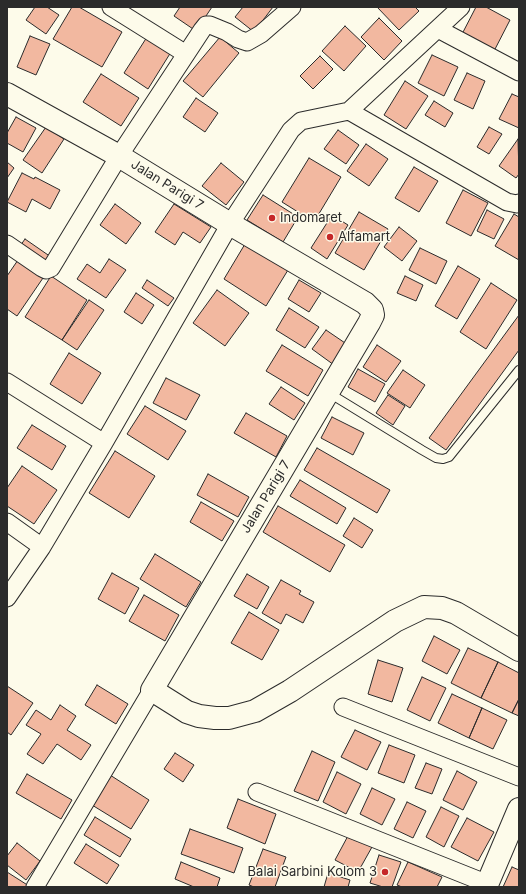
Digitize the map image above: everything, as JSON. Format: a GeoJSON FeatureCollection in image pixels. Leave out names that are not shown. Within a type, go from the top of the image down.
{"type":"FeatureCollection","features":[{"type":"Feature","properties":{"kind":"street"},"geometry":{"type":"LineString","coordinates":[[112,7],[186,54]]}},
{"type":"Feature","properties":{"kind":"street"},"geometry":{"type":"LineString","coordinates":[[7,244],[42,268],[46,270],[51,268],[119,156],[202,30],[206,26],[210,25],[247,42],[261,34],[292,7]]}},
{"type":"Feature","properties":{"kind":"street"},"geometry":{"type":"LineString","coordinates":[[7,598],[42,547],[104,444],[230,224],[291,130],[301,121],[349,111],[461,7]]}},
{"type":"Feature","properties":{"kind":"street"},"geometry":{"type":"LineString","coordinates":[[438,29],[519,72]]}},
{"type":"Feature","properties":{"kind":"street","name":"Jalan Parigi 7"},"geometry":{"type":"LineString","coordinates":[[7,94],[119,156],[230,224],[365,303],[372,310],[373,315],[369,323],[152,690]]}},
{"type":"Feature","properties":{"kind":"street"},"geometry":{"type":"LineString","coordinates":[[349,111],[507,202],[519,204]]}},
{"type":"Feature","properties":{"kind":"street"},"geometry":{"type":"LineString","coordinates":[[7,382],[104,444]]}},
{"type":"Feature","properties":{"kind":"street"},"geometry":{"type":"LineString","coordinates":[[7,522],[42,547]]}},
{"type":"Feature","properties":{"kind":"street"},"geometry":{"type":"LineString","coordinates":[[35,887],[152,690],[187,712],[199,716],[229,718],[255,711],[290,691],[395,621],[424,607],[442,608],[456,612],[519,650]]}},
{"type":"Feature","properties":{"kind":"street"},"geometry":{"type":"LineString","coordinates":[[344,707],[519,777]]}},
{"type":"Feature","properties":{"kind":"street"},"geometry":{"type":"LineString","coordinates":[[256,792],[487,885],[519,809]]}},
{"type":"Feature","properties":{"kind":"lane"},"geometry":{"type":"LineString","coordinates":[[328,392],[422,450],[436,458],[443,459],[449,457],[519,370]]}},
{"type":"Feature","properties":{"kind":"building"},"geometry":{"type":"Polygon","coordinates":[[[35,7],[47,7],[59,15],[46,34],[26,20],[35,7]]]}},
{"type":"Feature","properties":{"kind":"building"},"geometry":{"type":"Polygon","coordinates":[[[72,7],[79,7],[122,32],[102,67],[53,39],[72,7]]]}},
{"type":"Feature","properties":{"kind":"building"},"geometry":{"type":"Polygon","coordinates":[[[180,7],[212,7],[196,31],[174,16],[180,7]]]}},
{"type":"Feature","properties":{"kind":"building"},"geometry":{"type":"Polygon","coordinates":[[[243,7],[273,7],[254,32],[235,17],[243,7]]]}},
{"type":"Feature","properties":{"kind":"building"},"geometry":{"type":"Polygon","coordinates":[[[377,7],[415,7],[419,11],[399,30],[377,7]]]}},
{"type":"Feature","properties":{"kind":"building"},"geometry":{"type":"Polygon","coordinates":[[[476,7],[486,7],[510,20],[493,53],[461,36],[476,7]]]}},
{"type":"Feature","properties":{"kind":"building"},"geometry":{"type":"Polygon","coordinates":[[[379,18],[402,41],[384,60],[361,37],[379,18]]]}},
{"type":"Feature","properties":{"kind":"building"},"geometry":{"type":"Polygon","coordinates":[[[345,26],[366,46],[344,71],[322,51],[345,26]]]}},
{"type":"Feature","properties":{"kind":"building"},"geometry":{"type":"Polygon","coordinates":[[[30,36],[50,44],[36,75],[17,67],[30,36]]]}},
{"type":"Feature","properties":{"kind":"building"},"geometry":{"type":"Polygon","coordinates":[[[147,37],[171,52],[148,89],[124,73],[147,37]]]}},
{"type":"Feature","properties":{"kind":"building"},"geometry":{"type":"Polygon","coordinates":[[[220,37],[239,53],[203,97],[183,81],[220,37]]]}},
{"type":"Feature","properties":{"kind":"building"},"geometry":{"type":"Polygon","coordinates":[[[432,55],[458,67],[444,96],[418,83],[432,55]]]}},
{"type":"Feature","properties":{"kind":"building"},"geometry":{"type":"Polygon","coordinates":[[[320,56],[333,69],[313,89],[300,76],[320,56]]]}},
{"type":"Feature","properties":{"kind":"building"},"geometry":{"type":"Polygon","coordinates":[[[467,73],[485,81],[473,109],[454,100],[467,73]]]}},
{"type":"Feature","properties":{"kind":"building"},"geometry":{"type":"Polygon","coordinates":[[[101,74],[139,98],[121,126],[83,102],[101,74]]]}},
{"type":"Feature","properties":{"kind":"building"},"geometry":{"type":"Polygon","coordinates":[[[405,81],[428,96],[406,129],[384,115],[405,81]]]}},
{"type":"Feature","properties":{"kind":"building"},"geometry":{"type":"Polygon","coordinates":[[[512,94],[519,97],[519,128],[499,119],[512,94]]]}},
{"type":"Feature","properties":{"kind":"building"},"geometry":{"type":"Polygon","coordinates":[[[196,98],[218,113],[205,132],[183,117],[196,98]]]}},
{"type":"Feature","properties":{"kind":"building"},"geometry":{"type":"Polygon","coordinates":[[[434,101],[453,113],[445,127],[425,115],[434,101]]]}},
{"type":"Feature","properties":{"kind":"building"},"geometry":{"type":"Polygon","coordinates":[[[16,117],[36,128],[23,152],[7,143],[7,133],[16,117]]]}},
{"type":"Feature","properties":{"kind":"building"},"geometry":{"type":"Polygon","coordinates":[[[46,127],[64,139],[42,173],[23,160],[46,127]]]}},
{"type":"Feature","properties":{"kind":"building"},"geometry":{"type":"Polygon","coordinates":[[[489,127],[502,134],[489,154],[477,147],[489,127]]]}},
{"type":"Feature","properties":{"kind":"building"},"geometry":{"type":"Polygon","coordinates":[[[338,130],[359,145],[346,164],[324,149],[338,130]]]}},
{"type":"Feature","properties":{"kind":"building"},"geometry":{"type":"Polygon","coordinates":[[[518,139],[519,174],[516,178],[499,166],[518,139]]]}},
{"type":"Feature","properties":{"kind":"building"},"geometry":{"type":"Polygon","coordinates":[[[366,144],[388,159],[369,186],[347,171],[366,144]]]}},
{"type":"Feature","properties":{"kind":"building"},"geometry":{"type":"Polygon","coordinates":[[[309,158],[341,177],[314,222],[282,202],[309,158]]]}},
{"type":"Feature","properties":{"kind":"building"},"geometry":{"type":"Polygon","coordinates":[[[7,162],[14,168],[7,178],[7,162]]]}},
{"type":"Feature","properties":{"kind":"building"},"geometry":{"type":"Polygon","coordinates":[[[221,163],[244,182],[226,205],[202,186],[221,163]]]}},
{"type":"Feature","properties":{"kind":"building"},"geometry":{"type":"Polygon","coordinates":[[[414,167],[438,181],[419,212],[395,198],[414,167]]]}},
{"type":"Feature","properties":{"kind":"building"},"geometry":{"type":"Polygon","coordinates":[[[22,173],[34,179],[35,177],[60,190],[50,209],[32,199],[26,212],[7,202],[22,173]]]}},
{"type":"Feature","properties":{"kind":"building"},"geometry":{"type":"Polygon","coordinates":[[[463,190],[488,203],[471,236],[446,223],[463,190]]]}},
{"type":"Feature","properties":{"kind":"building","name":"Indomaret"},"geometry":{"type":"Polygon","coordinates":[[[263,195],[298,217],[283,242],[247,220],[263,195]]]}},
{"type":"Feature","properties":{"kind":"building"},"geometry":{"type":"Polygon","coordinates":[[[115,204],[141,223],[126,244],[100,225],[115,204]]]}},
{"type":"Feature","properties":{"kind":"building"},"geometry":{"type":"Polygon","coordinates":[[[174,204],[211,227],[200,243],[183,232],[175,245],[155,232],[174,204]]]}},
{"type":"Feature","properties":{"kind":"building"},"geometry":{"type":"Polygon","coordinates":[[[487,210],[504,219],[494,239],[477,231],[487,210]]]}},
{"type":"Feature","properties":{"kind":"building"},"geometry":{"type":"Polygon","coordinates":[[[359,212],[388,229],[364,270],[335,253],[359,212]]]}},
{"type":"Feature","properties":{"kind":"building"},"geometry":{"type":"Polygon","coordinates":[[[514,214],[519,217],[519,260],[495,246],[514,214]]]}},
{"type":"Feature","properties":{"kind":"building","name":"Alfamart"},"geometry":{"type":"Polygon","coordinates":[[[332,215],[348,225],[327,259],[311,248],[332,215]]]}},
{"type":"Feature","properties":{"kind":"building"},"geometry":{"type":"Polygon","coordinates":[[[399,227],[417,241],[402,261],[384,247],[399,227]]]}},
{"type":"Feature","properties":{"kind":"building"},"geometry":{"type":"Polygon","coordinates":[[[25,239],[51,257],[44,267],[18,249],[25,239]]]}},
{"type":"Feature","properties":{"kind":"building"},"geometry":{"type":"Polygon","coordinates":[[[245,244],[288,270],[266,306],[224,279],[245,244]]]}},
{"type":"Feature","properties":{"kind":"building"},"geometry":{"type":"Polygon","coordinates":[[[420,248],[447,261],[436,284],[409,270],[420,248]]]}},
{"type":"Feature","properties":{"kind":"building"},"geometry":{"type":"Polygon","coordinates":[[[109,259],[126,270],[106,298],[77,279],[87,264],[100,273],[109,259]]]}},
{"type":"Feature","properties":{"kind":"building"},"geometry":{"type":"Polygon","coordinates":[[[18,260],[43,278],[17,316],[7,309],[7,276],[18,260]]]}},
{"type":"Feature","properties":{"kind":"building"},"geometry":{"type":"Polygon","coordinates":[[[458,266],[480,279],[457,319],[435,306],[458,266]]]}},
{"type":"Feature","properties":{"kind":"building"},"geometry":{"type":"Polygon","coordinates":[[[51,276],[87,300],[62,340],[25,317],[51,276]]]}},
{"type":"Feature","properties":{"kind":"building"},"geometry":{"type":"Polygon","coordinates":[[[405,276],[423,285],[416,301],[397,293],[405,276]]]}},
{"type":"Feature","properties":{"kind":"building"},"geometry":{"type":"Polygon","coordinates":[[[147,280],[174,298],[168,306],[142,288],[147,280]]]}},
{"type":"Feature","properties":{"kind":"building"},"geometry":{"type":"Polygon","coordinates":[[[299,280],[321,293],[309,312],[288,299],[299,280]]]}},
{"type":"Feature","properties":{"kind":"building"},"geometry":{"type":"Polygon","coordinates":[[[491,283],[517,300],[486,349],[460,332],[491,283]]]}},
{"type":"Feature","properties":{"kind":"building"},"geometry":{"type":"Polygon","coordinates":[[[217,290],[249,313],[225,346],[193,323],[217,290]]]}},
{"type":"Feature","properties":{"kind":"building"},"geometry":{"type":"Polygon","coordinates":[[[136,293],[154,305],[142,324],[124,312],[136,293]]]}},
{"type":"Feature","properties":{"kind":"building"},"geometry":{"type":"Polygon","coordinates":[[[89,300],[104,310],[77,350],[62,340],[89,300]]]}},
{"type":"Feature","properties":{"kind":"building"},"geometry":{"type":"Polygon","coordinates":[[[289,308],[319,327],[305,348],[276,330],[289,308]]]}},
{"type":"Feature","properties":{"kind":"building"},"geometry":{"type":"Polygon","coordinates":[[[519,315],[519,350],[446,450],[429,438],[519,315]]]}},
{"type":"Feature","properties":{"kind":"building"},"geometry":{"type":"Polygon","coordinates":[[[326,330],[348,345],[334,365],[312,349],[326,330]]]}},
{"type":"Feature","properties":{"kind":"building"},"geometry":{"type":"Polygon","coordinates":[[[282,345],[323,370],[308,396],[266,371],[282,345]]]}},
{"type":"Feature","properties":{"kind":"building"},"geometry":{"type":"Polygon","coordinates":[[[377,345],[401,361],[386,382],[363,367],[377,345]]]}},
{"type":"Feature","properties":{"kind":"building"},"geometry":{"type":"Polygon","coordinates":[[[69,353],[101,373],[82,404],[50,384],[69,353]]]}},
{"type":"Feature","properties":{"kind":"building"},"geometry":{"type":"Polygon","coordinates":[[[358,369],[385,384],[375,402],[348,387],[358,369]]]}},
{"type":"Feature","properties":{"kind":"building"},"geometry":{"type":"Polygon","coordinates":[[[403,370],[425,385],[410,408],[387,393],[403,370]]]}},
{"type":"Feature","properties":{"kind":"building"},"geometry":{"type":"Polygon","coordinates":[[[166,378],[200,395],[186,420],[153,403],[166,378]]]}},
{"type":"Feature","properties":{"kind":"building"},"geometry":{"type":"Polygon","coordinates":[[[281,387],[305,403],[294,420],[269,404],[281,387]]]}},
{"type":"Feature","properties":{"kind":"building"},"geometry":{"type":"Polygon","coordinates":[[[388,395],[405,406],[393,425],[376,413],[388,395]]]}},
{"type":"Feature","properties":{"kind":"building"},"geometry":{"type":"Polygon","coordinates":[[[145,406],[186,431],[168,460],[127,434],[145,406]]]}},
{"type":"Feature","properties":{"kind":"building"},"geometry":{"type":"Polygon","coordinates":[[[246,413],[287,436],[276,457],[234,433],[246,413]]]}},
{"type":"Feature","properties":{"kind":"building"},"geometry":{"type":"Polygon","coordinates":[[[332,417],[364,433],[353,455],[321,438],[332,417]]]}},
{"type":"Feature","properties":{"kind":"building"},"geometry":{"type":"Polygon","coordinates":[[[32,425],[66,446],[52,470],[17,448],[32,425]]]}},
{"type":"Feature","properties":{"kind":"building"},"geometry":{"type":"Polygon","coordinates":[[[317,448],[390,490],[377,513],[304,470],[317,448]]]}},
{"type":"Feature","properties":{"kind":"building"},"geometry":{"type":"Polygon","coordinates":[[[115,451],[155,476],[129,518],[89,493],[115,451]]]}},
{"type":"Feature","properties":{"kind":"building"},"geometry":{"type":"Polygon","coordinates":[[[22,466],[57,490],[34,524],[7,506],[7,488],[22,466]]]}},
{"type":"Feature","properties":{"kind":"building"},"geometry":{"type":"Polygon","coordinates":[[[208,474],[249,497],[238,517],[197,495],[208,474]]]}},
{"type":"Feature","properties":{"kind":"building"},"geometry":{"type":"Polygon","coordinates":[[[300,480],[346,508],[337,524],[290,496],[300,480]]]}},
{"type":"Feature","properties":{"kind":"building"},"geometry":{"type":"Polygon","coordinates":[[[201,502],[234,521],[222,541],[190,522],[201,502]]]}},
{"type":"Feature","properties":{"kind":"building"},"geometry":{"type":"Polygon","coordinates":[[[278,506],[345,545],[330,572],[263,532],[278,506]]]}},
{"type":"Feature","properties":{"kind":"building"},"geometry":{"type":"Polygon","coordinates":[[[354,518],[373,530],[362,548],[343,536],[354,518]]]}},
{"type":"Feature","properties":{"kind":"building"},"geometry":{"type":"Polygon","coordinates":[[[155,554],[201,582],[186,607],[140,579],[155,554]]]}},
{"type":"Feature","properties":{"kind":"building"},"geometry":{"type":"Polygon","coordinates":[[[112,573],[139,588],[125,614],[98,599],[112,573]]]}},
{"type":"Feature","properties":{"kind":"building"},"geometry":{"type":"Polygon","coordinates":[[[247,574],[269,587],[257,609],[234,596],[247,574]]]}},
{"type":"Feature","properties":{"kind":"building"},"geometry":{"type":"Polygon","coordinates":[[[281,580],[301,591],[299,594],[314,602],[303,623],[286,614],[281,624],[262,613],[281,580]]]}},
{"type":"Feature","properties":{"kind":"building"},"geometry":{"type":"Polygon","coordinates":[[[144,595],[179,615],[165,641],[129,621],[144,595]]]}},
{"type":"Feature","properties":{"kind":"building"},"geometry":{"type":"Polygon","coordinates":[[[249,612],[279,630],[262,660],[231,643],[249,612]]]}},
{"type":"Feature","properties":{"kind":"building"},"geometry":{"type":"Polygon","coordinates":[[[434,636],[460,650],[447,674],[422,661],[434,636]]]}},
{"type":"Feature","properties":{"kind":"building"},"geometry":{"type":"Polygon","coordinates":[[[468,648],[498,662],[481,698],[451,683],[468,648]]]}},
{"type":"Feature","properties":{"kind":"building"},"geometry":{"type":"Polygon","coordinates":[[[378,660],[403,668],[392,702],[368,694],[378,660]]]}},
{"type":"Feature","properties":{"kind":"building"},"geometry":{"type":"Polygon","coordinates":[[[498,662],[519,673],[519,699],[512,713],[481,698],[498,662]]]}},
{"type":"Feature","properties":{"kind":"building"},"geometry":{"type":"Polygon","coordinates":[[[422,677],[446,688],[430,721],[407,710],[422,677]]]}},
{"type":"Feature","properties":{"kind":"building"},"geometry":{"type":"Polygon","coordinates":[[[97,685],[128,704],[116,724],[85,705],[97,685]]]}},
{"type":"Feature","properties":{"kind":"building"},"geometry":{"type":"Polygon","coordinates":[[[7,686],[33,703],[11,735],[7,732],[7,686]]]}},
{"type":"Feature","properties":{"kind":"building"},"geometry":{"type":"Polygon","coordinates":[[[452,694],[482,708],[469,738],[438,723],[452,694]]]}},
{"type":"Feature","properties":{"kind":"building"},"geometry":{"type":"Polygon","coordinates":[[[519,699],[519,716],[512,713],[519,699]]]}},
{"type":"Feature","properties":{"kind":"building"},"geometry":{"type":"Polygon","coordinates":[[[60,705],[76,716],[67,730],[91,745],[81,760],[57,744],[43,764],[27,754],[41,734],[26,725],[36,710],[51,720],[60,705]]]}},
{"type":"Feature","properties":{"kind":"building"},"geometry":{"type":"Polygon","coordinates":[[[482,708],[507,720],[493,749],[469,738],[482,708]]]}},
{"type":"Feature","properties":{"kind":"building"},"geometry":{"type":"Polygon","coordinates":[[[355,730],[381,742],[367,770],[341,757],[355,730]]]}},
{"type":"Feature","properties":{"kind":"building"},"geometry":{"type":"Polygon","coordinates":[[[389,745],[415,755],[404,783],[378,773],[389,745]]]}},
{"type":"Feature","properties":{"kind":"building"},"geometry":{"type":"Polygon","coordinates":[[[312,751],[335,762],[318,801],[294,791],[312,751]]]}},
{"type":"Feature","properties":{"kind":"building"},"geometry":{"type":"Polygon","coordinates":[[[175,753],[194,765],[183,782],[164,769],[175,753]]]}},
{"type":"Feature","properties":{"kind":"building"},"geometry":{"type":"Polygon","coordinates":[[[426,763],[442,769],[432,794],[415,788],[426,763]]]}},
{"type":"Feature","properties":{"kind":"building"},"geometry":{"type":"Polygon","coordinates":[[[457,771],[477,782],[463,810],[443,800],[457,771]]]}},
{"type":"Feature","properties":{"kind":"building"},"geometry":{"type":"Polygon","coordinates":[[[337,772],[361,784],[346,814],[323,802],[337,772]]]}},
{"type":"Feature","properties":{"kind":"building"},"geometry":{"type":"Polygon","coordinates":[[[27,774],[72,800],[61,819],[16,793],[27,774]]]}},
{"type":"Feature","properties":{"kind":"building"},"geometry":{"type":"Polygon","coordinates":[[[110,775],[149,800],[131,829],[92,805],[110,775]]]}},
{"type":"Feature","properties":{"kind":"building"},"geometry":{"type":"Polygon","coordinates":[[[372,788],[395,799],[382,825],[360,814],[372,788]]]}},
{"type":"Feature","properties":{"kind":"building"},"geometry":{"type":"Polygon","coordinates":[[[238,799],[276,814],[265,844],[227,828],[238,799]]]}},
{"type":"Feature","properties":{"kind":"building"},"geometry":{"type":"Polygon","coordinates":[[[407,802],[426,811],[413,838],[394,829],[407,802]]]}},
{"type":"Feature","properties":{"kind":"building"},"geometry":{"type":"Polygon","coordinates":[[[441,807],[459,816],[444,847],[426,837],[441,807]]]}},
{"type":"Feature","properties":{"kind":"building"},"geometry":{"type":"Polygon","coordinates":[[[95,817],[131,839],[120,857],[84,835],[95,817]]]}},
{"type":"Feature","properties":{"kind":"building"},"geometry":{"type":"Polygon","coordinates":[[[467,818],[494,832],[478,861],[451,847],[467,818]]]}},
{"type":"Feature","properties":{"kind":"building"},"geometry":{"type":"Polygon","coordinates":[[[190,829],[243,848],[234,873],[181,854],[190,829]]]}},
{"type":"Feature","properties":{"kind":"building"},"geometry":{"type":"Polygon","coordinates":[[[349,834],[372,847],[358,872],[335,860],[349,834]]]}},
{"type":"Feature","properties":{"kind":"building"},"geometry":{"type":"Polygon","coordinates":[[[17,843],[40,861],[26,880],[7,865],[7,856],[17,843]]]}},
{"type":"Feature","properties":{"kind":"building"},"geometry":{"type":"Polygon","coordinates":[[[86,844],[119,865],[107,884],[74,863],[86,844]]]}},
{"type":"Feature","properties":{"kind":"building"},"geometry":{"type":"Polygon","coordinates":[[[263,849],[286,857],[275,887],[254,887],[249,885],[263,849]]]}},
{"type":"Feature","properties":{"kind":"building","name":"Balai Sarbini Kolom 3"},"geometry":{"type":"Polygon","coordinates":[[[379,855],[401,862],[392,887],[383,887],[370,883],[379,855]]]}},
{"type":"Feature","properties":{"kind":"building"},"geometry":{"type":"Polygon","coordinates":[[[181,862],[220,878],[217,887],[194,887],[175,879],[181,862]]]}},
{"type":"Feature","properties":{"kind":"building"},"geometry":{"type":"Polygon","coordinates":[[[408,862],[442,877],[437,887],[402,887],[397,885],[408,862]]]}},
{"type":"Feature","properties":{"kind":"building"},"geometry":{"type":"Polygon","coordinates":[[[512,867],[519,870],[519,887],[503,887],[512,867]]]}},
{"type":"Feature","properties":{"kind":"building"},"geometry":{"type":"Polygon","coordinates":[[[7,872],[29,886],[29,887],[7,887],[7,872]]]}},
{"type":"Feature","properties":{"kind":"building"},"geometry":{"type":"Polygon","coordinates":[[[328,873],[350,880],[348,887],[324,887],[328,873]]]}},
{"type":"Feature","properties":{"kind":"place","name":"Indomaret"},"geometry":{"type":"Point","coordinates":[272,218]}},
{"type":"Feature","properties":{"kind":"place","name":"Alfamart"},"geometry":{"type":"Point","coordinates":[330,237]}},
{"type":"Feature","properties":{"kind":"place","name":"Balai Sarbini Kolom 3"},"geometry":{"type":"Point","coordinates":[385,872]}}]}
